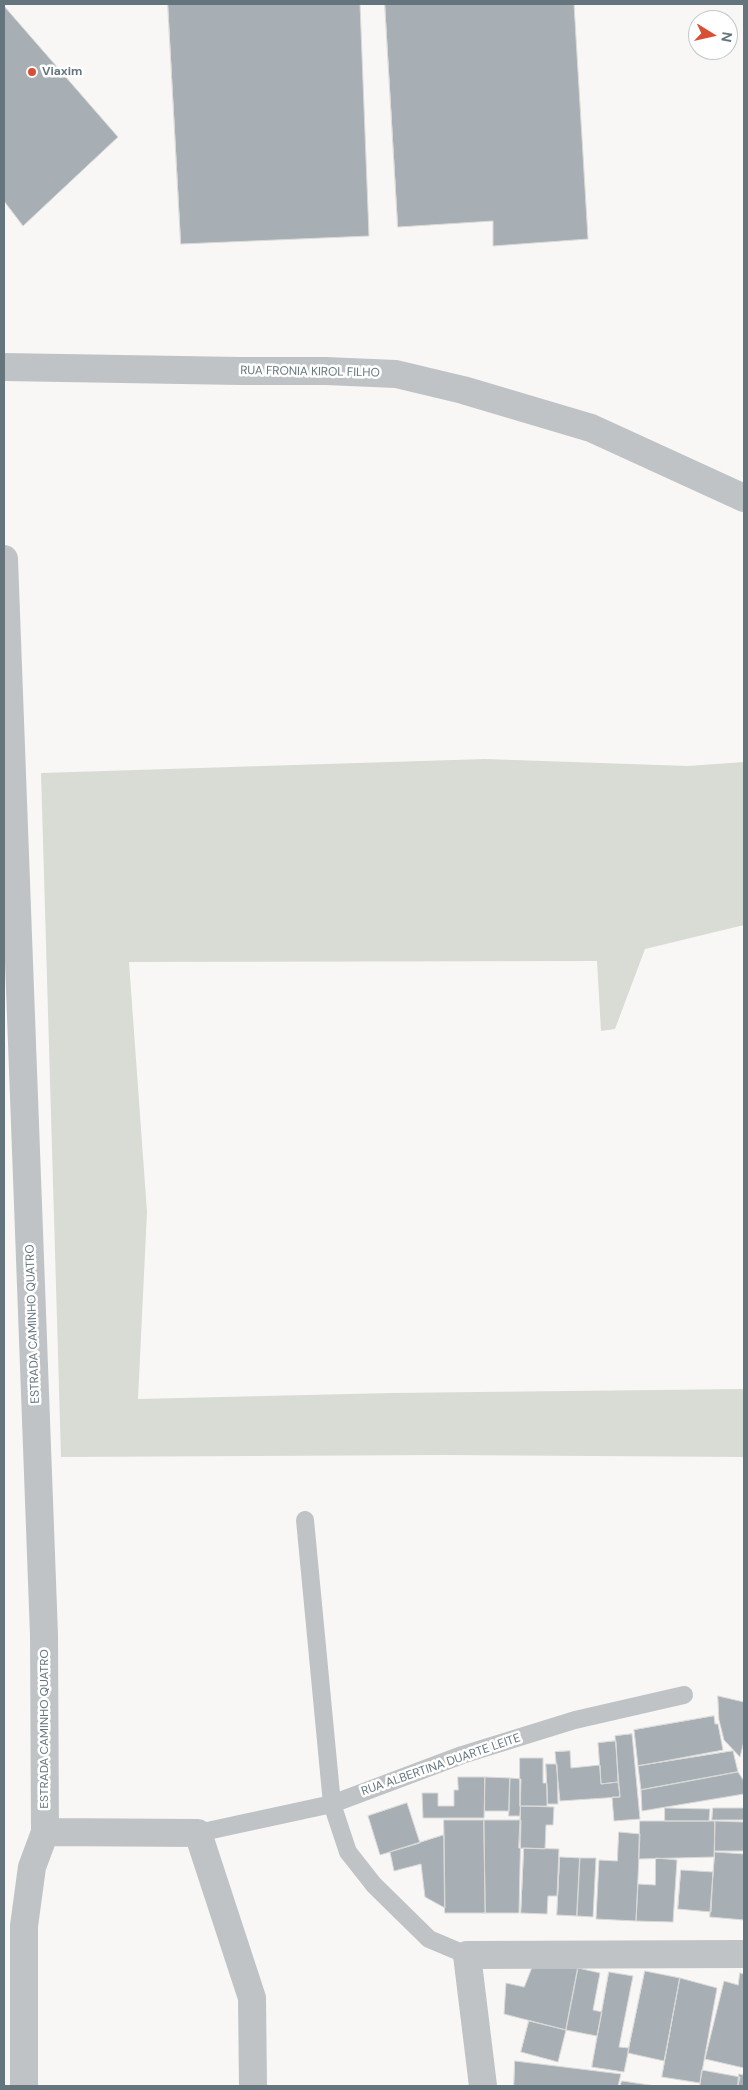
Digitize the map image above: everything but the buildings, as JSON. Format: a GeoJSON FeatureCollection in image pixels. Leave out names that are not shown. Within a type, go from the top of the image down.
{"type":"FeatureCollection","features":[{"type":"Feature","properties":{"kind":"street","name":"RUA FRONIA KIROL FILHO"},"geometry":{"type":"LineString","coordinates":[[4,367],[240,371],[326,370],[396,374],[463,390],[591,428],[744,498]]}},
{"type":"Feature","properties":{"kind":"street","name":"ESTRADA CAMINHO QUATRO"},"geometry":{"type":"LineString","coordinates":[[4,559],[44,1635],[45,1832],[32,1867],[24,1926],[24,2086]]}},
{"type":"Feature","properties":{"kind":"street"},"geometry":{"type":"LineString","coordinates":[[45,1832],[198,1833],[252,1998],[252,2086]]}},
{"type":"Feature","properties":{"kind":"street"},"geometry":{"type":"LineString","coordinates":[[483,2086],[467,1954],[744,1954]]}},
{"type":"Feature","properties":{"kind":"lane"},"geometry":{"type":"LineString","coordinates":[[305,1520],[332,1804],[348,1852],[374,1885],[428,1939],[467,1954]]}},
{"type":"Feature","properties":{"kind":"lane","name":"RUA ALBERTINA DUARTE LEITE"},"geometry":{"type":"LineString","coordinates":[[198,1833],[332,1804],[462,1755],[575,1720],[684,1694]]}},
{"type":"Feature","properties":{"kind":"shaded area"},"geometry":{"type":"Polygon","coordinates":[[[485,759],[688,766],[744,762],[744,925],[645,949],[615,1029],[601,1031],[597,961],[129,962],[147,1212],[138,1399],[392,1393],[744,1389],[744,1457],[444,1455],[61,1457],[41,773],[485,759]]]}},
{"type":"Feature","properties":{"kind":"place","name":"Viaxim"},"geometry":{"type":"Point","coordinates":[32,72]}}]}
